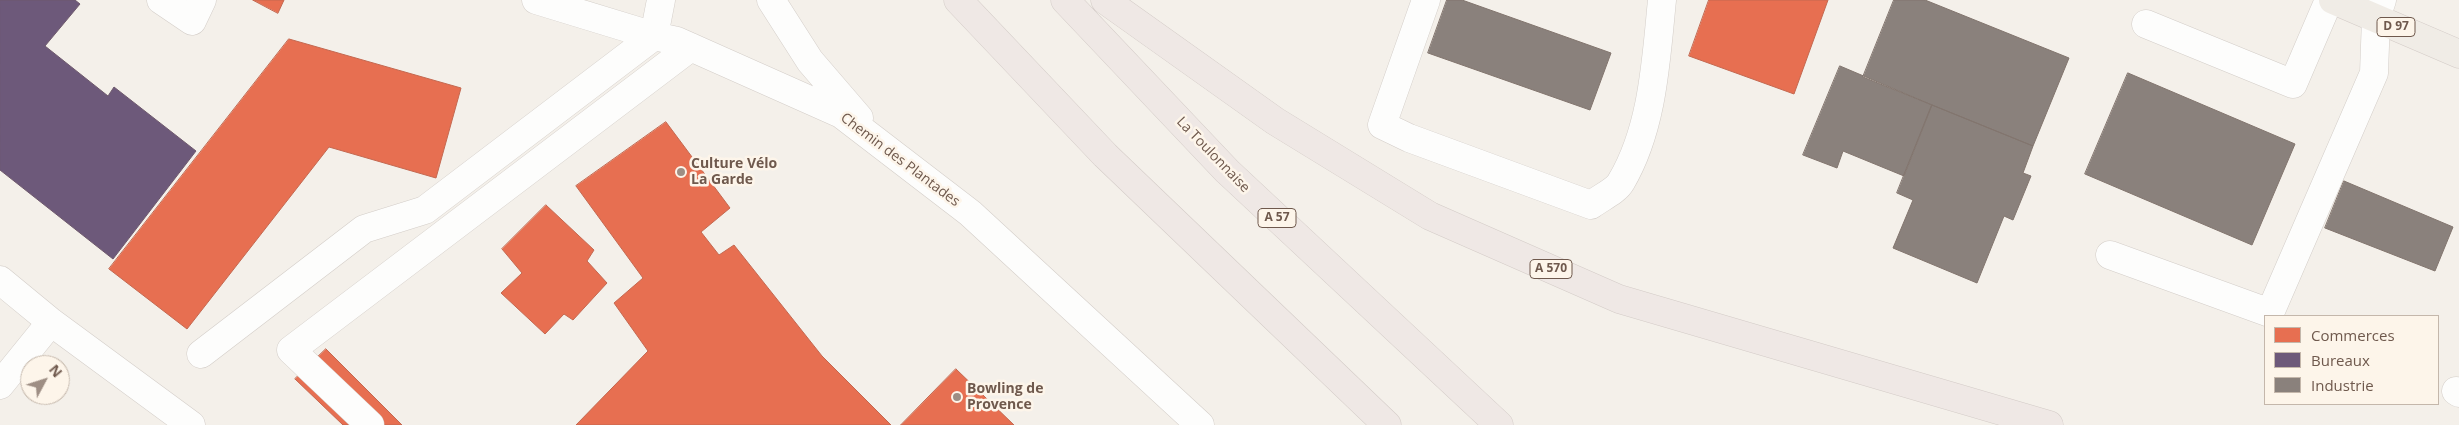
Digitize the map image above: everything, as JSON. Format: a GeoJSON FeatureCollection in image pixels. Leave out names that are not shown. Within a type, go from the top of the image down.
{"type":"FeatureCollection","features":[{"type":"Feature","properties":{"kind":"highway"},"geometry":{"type":"LineString","coordinates":[[958,0],[1105,155],[1387,425]]}},
{"type":"Feature","properties":{"kind":"highway","name":"La Toulonnaise"},"geometry":{"type":"LineString","coordinates":[[1065,0],[1227,172],[1499,425]]}},
{"type":"Feature","properties":{"kind":"highway","name":"A 570"},"geometry":{"type":"LineString","coordinates":[[1105,0],[1275,121],[1430,216],[1619,299],[2049,425]]}},
{"type":"Feature","properties":{"kind":"main road","name":"D 97"},"geometry":{"type":"LineString","coordinates":[[2333,0],[2379,9],[2459,54]]}},
{"type":"Feature","properties":{"kind":"street"},"geometry":{"type":"LineString","coordinates":[[162,0],[192,21],[202,0]]}},
{"type":"Feature","properties":{"kind":"street","name":"Chemin des Plantades"},"geometry":{"type":"LineString","coordinates":[[536,0],[654,36],[678,41],[841,114],[970,213],[1200,425]]}},
{"type":"Feature","properties":{"kind":"street"},"geometry":{"type":"LineString","coordinates":[[201,354],[364,229],[425,210],[654,36],[661,0]]}},
{"type":"Feature","properties":{"kind":"street"},"geometry":{"type":"LineString","coordinates":[[771,0],[810,61],[879,142]]}},
{"type":"Feature","properties":{"kind":"street"},"geometry":{"type":"LineString","coordinates":[[1426,0],[1382,125],[1409,138],[1591,205],[1620,183],[1640,139],[1654,75],[1662,0]]}},
{"type":"Feature","properties":{"kind":"street"},"geometry":{"type":"LineString","coordinates":[[2146,24],[2293,84],[2328,0]]}},
{"type":"Feature","properties":{"kind":"street"},"geometry":{"type":"LineString","coordinates":[[2110,256],[2270,313],[2374,73],[2379,9]]}},
{"type":"Feature","properties":{"kind":"street"},"geometry":{"type":"LineString","coordinates":[[370,425],[291,350],[691,47]]}},
{"type":"Feature","properties":{"kind":"street"},"geometry":{"type":"LineString","coordinates":[[0,280],[51,322],[191,425]]}},
{"type":"Feature","properties":{"kind":"street"},"geometry":{"type":"LineString","coordinates":[[0,385],[51,322]]}},
{"type":"Feature","properties":{"kind":"building: Commerces"},"geometry":{"type":"Polygon","coordinates":[[[253,0],[284,0],[278,13],[253,0]]]}},
{"type":"Feature","properties":{"kind":"building: Commerces"},"geometry":{"type":"Polygon","coordinates":[[[1709,0],[1828,0],[1794,94],[1689,56],[1709,0]]]}},
{"type":"Feature","properties":{"kind":"building: Commerces"},"geometry":{"type":"Polygon","coordinates":[[[289,39],[461,88],[436,178],[329,147],[187,329],[109,269],[289,39]]]}},
{"type":"Feature","properties":{"kind":"building: Commerces"},"geometry":{"type":"Polygon","coordinates":[[[666,122],[730,208],[701,232],[719,255],[734,245],[822,356],[891,425],[576,425],[648,351],[614,303],[643,278],[576,186],[666,122]]]}},
{"type":"Feature","properties":{"kind":"building: Commerces"},"geometry":{"type":"Polygon","coordinates":[[[546,205],[594,250],[587,261],[607,283],[573,320],[564,314],[545,334],[501,293],[522,273],[502,249],[546,205]]]}},
{"type":"Feature","properties":{"kind":"building: Commerces"},"geometry":{"type":"Polygon","coordinates":[[[326,349],[402,425],[343,425],[295,379],[326,349]]]}},
{"type":"Feature","properties":{"kind":"building: Commerces","name":"Bowling de Provence"},"geometry":{"type":"Polygon","coordinates":[[[956,369],[1014,425],[901,425],[956,369]]]}},
{"type":"Feature","properties":{"kind":"building: Bureaux"},"geometry":{"type":"Polygon","coordinates":[[[0,0],[75,0],[80,4],[45,46],[108,96],[114,87],[196,151],[113,259],[0,170],[0,0]]]}},
{"type":"Feature","properties":{"kind":"building: Industrie"},"geometry":{"type":"Polygon","coordinates":[[[1447,0],[1462,0],[1611,53],[1590,110],[1428,53],[1447,0]]]}},
{"type":"Feature","properties":{"kind":"building: Industrie"},"geometry":{"type":"Polygon","coordinates":[[[1894,0],[1925,0],[2069,58],[2033,146],[1863,77],[1894,0]]]}},
{"type":"Feature","properties":{"kind":"building: Industrie"},"geometry":{"type":"Polygon","coordinates":[[[1840,66],[1932,105],[1904,176],[1843,151],[1837,168],[1803,155],[1840,66]]]}},
{"type":"Feature","properties":{"kind":"building: Industrie"},"geometry":{"type":"Polygon","coordinates":[[[2128,73],[2295,144],[2252,245],[2085,174],[2128,73]]]}},
{"type":"Feature","properties":{"kind":"building: Industrie"},"geometry":{"type":"Polygon","coordinates":[[[1932,105],[2033,146],[2023,173],[2031,176],[2013,220],[2004,216],[1977,283],[1893,248],[1913,200],[1897,193],[1932,105]]]}},
{"type":"Feature","properties":{"kind":"building: Industrie"},"geometry":{"type":"Polygon","coordinates":[[[2344,181],[2453,227],[2435,271],[2325,228],[2344,181]]]}},
{"type":"Feature","properties":{"kind":"place","name":"Culture Vélo La Garde"},"geometry":{"type":"Point","coordinates":[681,172]}},
{"type":"Feature","properties":{"kind":"place","name":"Bowling de Provence"},"geometry":{"type":"Point","coordinates":[957,397]}}]}
